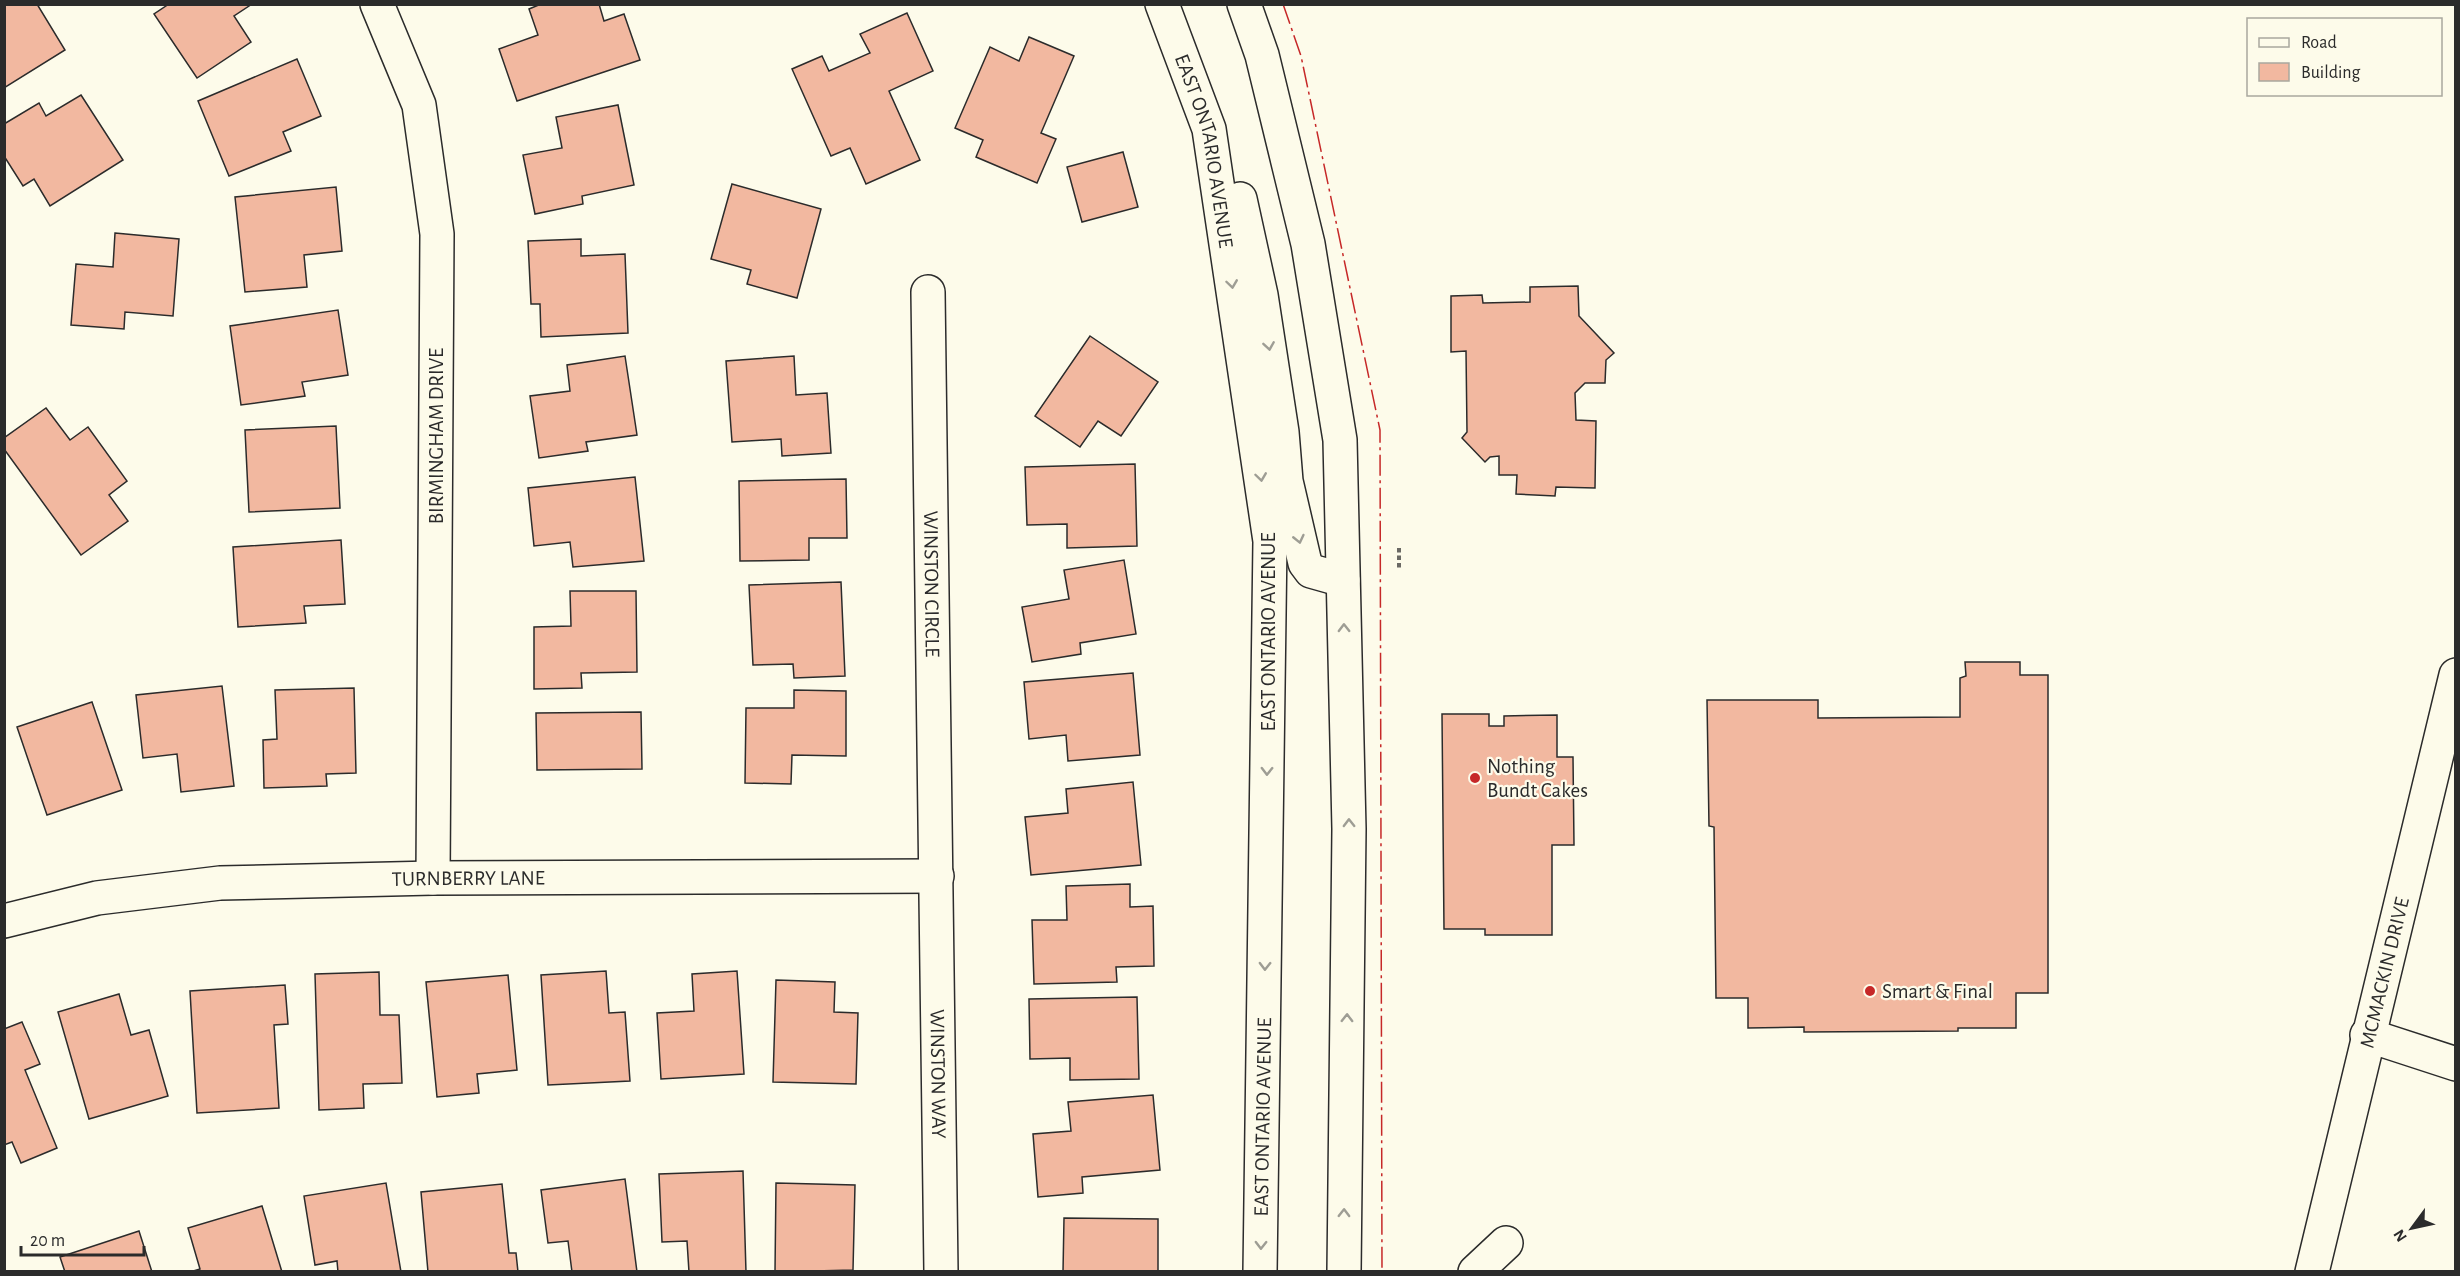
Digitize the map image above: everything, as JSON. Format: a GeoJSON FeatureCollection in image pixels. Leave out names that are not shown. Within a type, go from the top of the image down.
{"type":"FeatureCollection","features":[{"type":"Feature","properties":{"kind":"street","name":"BIRMINGHAM DRIVE"},"geometry":{"type":"LineString","coordinates":[[377,4],[419,105],[437,234],[433,878]]}},
{"type":"Feature","properties":{"kind":"street","name":"EAST ONTARIO AVENUE"},"geometry":{"type":"LineString","coordinates":[[1162,4],[1209,129],[1270,541],[1260,1272]]}},
{"type":"Feature","properties":{"kind":"street"},"geometry":{"type":"LineString","coordinates":[[1244,4],[1262,54],[1308,244],[1340,440],[1349,829],[1344,1272]]}},
{"type":"Feature","properties":{"kind":"street"},"geometry":{"type":"LineString","coordinates":[[1209,129],[1236,182],[1261,295],[1282,432],[1286,481],[1305,563],[1311,571],[1343,580]]}},
{"type":"Feature","properties":{"kind":"street","name":"WINSTON CIRCLE"},"geometry":{"type":"LineString","coordinates":[[928,292],[937,876]]}},
{"type":"Feature","properties":{"kind":"street","name":"MCMACKIN DRIVE"},"geometry":{"type":"LineString","coordinates":[[2312,1272],[2367,1035],[2456,675]]}},
{"type":"Feature","properties":{"kind":"street","name":"TURNBERRY LANE"},"geometry":{"type":"LineString","coordinates":[[4,921],[97,898],[220,883],[433,878],[937,876]]}},
{"type":"Feature","properties":{"kind":"street","name":"WINSTON WAY"},"geometry":{"type":"LineString","coordinates":[[937,876],[941,1272]]}},
{"type":"Feature","properties":{"kind":"street"},"geometry":{"type":"LineString","coordinates":[[2367,1035],[2456,1064]]}},
{"type":"Feature","properties":{"kind":"street"},"geometry":{"type":"LineString","coordinates":[[1475,1272],[1506,1243]]}},
{"type":"Feature","properties":{"kind":"path"},"geometry":{"type":"LineString","coordinates":[[1399,548],[1399,569]]}},
{"type":"Feature","properties":{"kind":"building"},"geometry":{"type":"Polygon","coordinates":[[[4,4],[37,4],[65,50],[4,88],[4,4]]]}},
{"type":"Feature","properties":{"kind":"building"},"geometry":{"type":"Polygon","coordinates":[[[169,4],[252,4],[234,16],[251,42],[197,78],[154,14],[169,4]]]}},
{"type":"Feature","properties":{"kind":"building"},"geometry":{"type":"Polygon","coordinates":[[[541,4],[599,4],[604,21],[624,14],[640,60],[517,101],[499,49],[538,35],[529,9],[541,4]]]}},
{"type":"Feature","properties":{"kind":"building"},"geometry":{"type":"Polygon","coordinates":[[[907,13],[933,71],[889,91],[920,160],[866,184],[850,148],[831,156],[792,69],[822,56],[829,71],[870,53],[860,34],[907,13]]]}},
{"type":"Feature","properties":{"kind":"building"},"geometry":{"type":"Polygon","coordinates":[[[1029,37],[1074,56],[1041,133],[1056,139],[1037,183],[976,157],[983,140],[955,128],[990,47],[1019,61],[1029,37]]]}},
{"type":"Feature","properties":{"kind":"building"},"geometry":{"type":"Polygon","coordinates":[[[297,59],[321,116],[283,132],[291,151],[229,176],[198,101],[297,59]]]}},
{"type":"Feature","properties":{"kind":"building"},"geometry":{"type":"Polygon","coordinates":[[[81,95],[123,160],[50,206],[34,179],[23,186],[4,156],[4,124],[39,103],[46,116],[81,95]]]}},
{"type":"Feature","properties":{"kind":"building"},"geometry":{"type":"Polygon","coordinates":[[[618,105],[634,185],[582,196],[583,204],[535,214],[523,155],[562,148],[556,117],[618,105]]]}},
{"type":"Feature","properties":{"kind":"building"},"geometry":{"type":"Polygon","coordinates":[[[1123,152],[1138,207],[1082,222],[1067,167],[1123,152]]]}},
{"type":"Feature","properties":{"kind":"building"},"geometry":{"type":"Polygon","coordinates":[[[732,184],[821,209],[797,298],[747,284],[751,270],[711,259],[732,184]]]}},
{"type":"Feature","properties":{"kind":"building"},"geometry":{"type":"Polygon","coordinates":[[[336,187],[342,251],[304,255],[307,287],[245,292],[235,197],[336,187]]]}},
{"type":"Feature","properties":{"kind":"building"},"geometry":{"type":"Polygon","coordinates":[[[115,233],[179,239],[173,316],[125,312],[124,329],[71,325],[76,264],[113,267],[115,233]]]}},
{"type":"Feature","properties":{"kind":"building"},"geometry":{"type":"Polygon","coordinates":[[[581,239],[581,256],[625,254],[628,333],[541,337],[540,304],[531,304],[528,241],[581,239]]]}},
{"type":"Feature","properties":{"kind":"building"},"geometry":{"type":"Polygon","coordinates":[[[1578,286],[1579,316],[1614,353],[1606,360],[1605,383],[1585,383],[1575,393],[1576,420],[1596,421],[1595,488],[1556,487],[1555,496],[1516,494],[1517,475],[1499,475],[1499,456],[1490,457],[1485,462],[1462,438],[1467,432],[1466,351],[1451,352],[1451,296],[1482,295],[1483,303],[1530,302],[1530,287],[1578,286]]]}},
{"type":"Feature","properties":{"kind":"building"},"geometry":{"type":"Polygon","coordinates":[[[338,310],[348,375],[302,382],[305,396],[241,405],[230,326],[338,310]]]}},
{"type":"Feature","properties":{"kind":"building"},"geometry":{"type":"Polygon","coordinates":[[[1090,336],[1158,382],[1121,436],[1098,421],[1080,447],[1035,416],[1090,336]]]}},
{"type":"Feature","properties":{"kind":"building"},"geometry":{"type":"Polygon","coordinates":[[[625,356],[637,435],[586,442],[588,451],[539,458],[530,396],[570,391],[567,365],[625,356]]]}},
{"type":"Feature","properties":{"kind":"building"},"geometry":{"type":"Polygon","coordinates":[[[794,356],[796,395],[827,393],[831,453],[782,456],[781,439],[732,442],[726,361],[794,356]]]}},
{"type":"Feature","properties":{"kind":"building"},"geometry":{"type":"Polygon","coordinates":[[[46,408],[70,440],[88,427],[127,481],[109,495],[128,521],[81,555],[4,449],[4,438],[46,408]]]}},
{"type":"Feature","properties":{"kind":"building"},"geometry":{"type":"Polygon","coordinates":[[[336,426],[340,508],[249,512],[245,430],[336,426]]]}},
{"type":"Feature","properties":{"kind":"building"},"geometry":{"type":"Polygon","coordinates":[[[1135,464],[1137,546],[1067,548],[1067,524],[1027,525],[1025,467],[1135,464]]]}},
{"type":"Feature","properties":{"kind":"building"},"geometry":{"type":"Polygon","coordinates":[[[635,477],[644,561],[573,567],[570,542],[534,546],[528,488],[635,477]]]}},
{"type":"Feature","properties":{"kind":"building"},"geometry":{"type":"Polygon","coordinates":[[[846,479],[847,538],[809,538],[809,560],[740,561],[739,481],[846,479]]]}},
{"type":"Feature","properties":{"kind":"building"},"geometry":{"type":"Polygon","coordinates":[[[341,540],[345,604],[304,606],[306,623],[238,627],[233,547],[341,540]]]}},
{"type":"Feature","properties":{"kind":"building"},"geometry":{"type":"Polygon","coordinates":[[[1124,560],[1136,634],[1080,643],[1081,654],[1032,662],[1022,607],[1069,599],[1064,570],[1124,560]]]}},
{"type":"Feature","properties":{"kind":"building"},"geometry":{"type":"Polygon","coordinates":[[[841,582],[845,676],[794,678],[793,664],[753,665],[749,585],[841,582]]]}},
{"type":"Feature","properties":{"kind":"building"},"geometry":{"type":"Polygon","coordinates":[[[570,591],[636,591],[637,672],[581,673],[582,688],[534,689],[534,627],[571,626],[570,591]]]}},
{"type":"Feature","properties":{"kind":"building"},"geometry":{"type":"Polygon","coordinates":[[[1965,662],[2020,662],[2020,675],[2048,675],[2048,993],[2016,993],[2016,1028],[1958,1028],[1958,1031],[1804,1032],[1804,1027],[1748,1028],[1748,998],[1716,998],[1714,827],[1709,826],[1707,700],[1818,700],[1818,718],[1960,717],[1960,678],[1966,676],[1965,662]]]}},
{"type":"Feature","properties":{"kind":"building"},"geometry":{"type":"Polygon","coordinates":[[[1133,673],[1140,755],[1068,761],[1066,735],[1029,739],[1024,682],[1133,673]]]}},
{"type":"Feature","properties":{"kind":"building"},"geometry":{"type":"Polygon","coordinates":[[[222,686],[234,786],[181,792],[177,754],[143,758],[136,695],[222,686]]]}},
{"type":"Feature","properties":{"kind":"building"},"geometry":{"type":"Polygon","coordinates":[[[354,688],[356,773],[326,774],[327,786],[264,788],[263,740],[277,739],[275,690],[354,688]]]}},
{"type":"Feature","properties":{"kind":"building"},"geometry":{"type":"Polygon","coordinates":[[[794,690],[846,691],[846,756],[792,755],[791,784],[745,783],[746,708],[794,708],[794,690]]]}},
{"type":"Feature","properties":{"kind":"building"},"geometry":{"type":"Polygon","coordinates":[[[92,702],[122,790],[47,815],[17,727],[92,702]]]}},
{"type":"Feature","properties":{"kind":"building"},"geometry":{"type":"Polygon","coordinates":[[[641,712],[642,769],[537,770],[536,713],[641,712]]]}},
{"type":"Feature","properties":{"kind":"building"},"geometry":{"type":"Polygon","coordinates":[[[1442,714],[1489,714],[1489,726],[1504,726],[1504,716],[1557,715],[1557,757],[1573,757],[1574,845],[1552,845],[1552,935],[1485,935],[1485,929],[1444,929],[1442,714]]]}},
{"type":"Feature","properties":{"kind":"building"},"geometry":{"type":"Polygon","coordinates":[[[1133,782],[1141,865],[1031,875],[1025,817],[1068,813],[1066,789],[1133,782]]]}},
{"type":"Feature","properties":{"kind":"building"},"geometry":{"type":"Polygon","coordinates":[[[1130,884],[1130,907],[1153,906],[1154,966],[1116,967],[1117,982],[1034,984],[1032,920],[1067,920],[1066,886],[1130,884]]]}},
{"type":"Feature","properties":{"kind":"building"},"geometry":{"type":"Polygon","coordinates":[[[606,971],[609,1013],[625,1012],[630,1081],[548,1085],[541,975],[606,971]]]}},
{"type":"Feature","properties":{"kind":"building"},"geometry":{"type":"Polygon","coordinates":[[[737,971],[744,1074],[661,1079],[657,1013],[694,1011],[692,974],[737,971]]]}},
{"type":"Feature","properties":{"kind":"building"},"geometry":{"type":"Polygon","coordinates":[[[379,972],[380,1015],[399,1015],[402,1083],[363,1084],[364,1108],[319,1110],[315,974],[379,972]]]}},
{"type":"Feature","properties":{"kind":"building"},"geometry":{"type":"Polygon","coordinates":[[[508,975],[517,1070],[477,1074],[479,1093],[437,1097],[426,982],[508,975]]]}},
{"type":"Feature","properties":{"kind":"building"},"geometry":{"type":"Polygon","coordinates":[[[776,980],[835,982],[834,1012],[858,1013],[856,1084],[773,1082],[776,980]]]}},
{"type":"Feature","properties":{"kind":"building"},"geometry":{"type":"Polygon","coordinates":[[[285,985],[288,1024],[274,1025],[279,1108],[197,1113],[190,991],[285,985]]]}},
{"type":"Feature","properties":{"kind":"building"},"geometry":{"type":"Polygon","coordinates":[[[119,994],[131,1035],[149,1030],[168,1096],[89,1119],[58,1012],[119,994]]]}},
{"type":"Feature","properties":{"kind":"building"},"geometry":{"type":"Polygon","coordinates":[[[1137,997],[1139,1079],[1070,1080],[1070,1058],[1030,1059],[1029,999],[1137,997]]]}},
{"type":"Feature","properties":{"kind":"building"},"geometry":{"type":"Polygon","coordinates":[[[22,1022],[40,1064],[25,1070],[57,1148],[21,1163],[12,1142],[4,1145],[4,1029],[22,1022]]]}},
{"type":"Feature","properties":{"kind":"building"},"geometry":{"type":"Polygon","coordinates":[[[1153,1095],[1160,1170],[1082,1177],[1083,1193],[1038,1197],[1033,1134],[1071,1131],[1068,1102],[1153,1095]]]}},
{"type":"Feature","properties":{"kind":"building"},"geometry":{"type":"Polygon","coordinates":[[[743,1171],[746,1272],[689,1272],[687,1241],[662,1242],[659,1174],[743,1171]]]}},
{"type":"Feature","properties":{"kind":"building"},"geometry":{"type":"Polygon","coordinates":[[[625,1179],[637,1272],[572,1272],[568,1241],[548,1243],[541,1190],[625,1179]]]}},
{"type":"Feature","properties":{"kind":"building"},"geometry":{"type":"Polygon","coordinates":[[[386,1183],[401,1272],[338,1272],[337,1261],[315,1265],[304,1196],[386,1183]]]}},
{"type":"Feature","properties":{"kind":"building"},"geometry":{"type":"Polygon","coordinates":[[[776,1183],[855,1185],[853,1270],[775,1272],[776,1183]]]}},
{"type":"Feature","properties":{"kind":"building"},"geometry":{"type":"Polygon","coordinates":[[[502,1184],[509,1253],[516,1253],[518,1272],[428,1272],[421,1192],[502,1184]]]}},
{"type":"Feature","properties":{"kind":"building"},"geometry":{"type":"Polygon","coordinates":[[[262,1206],[282,1272],[190,1272],[200,1269],[188,1228],[262,1206]]]}},
{"type":"Feature","properties":{"kind":"building"},"geometry":{"type":"Polygon","coordinates":[[[1064,1218],[1158,1219],[1158,1272],[1063,1272],[1064,1218]]]}},
{"type":"Feature","properties":{"kind":"building"},"geometry":{"type":"Polygon","coordinates":[[[139,1231],[152,1272],[65,1272],[60,1257],[139,1231]]]}},
{"type":"Feature","properties":{"kind":"power"},"geometry":{"type":"LineString","coordinates":[[1283,4],[1301,56],[1380,430],[1382,1272]]}},
{"type":"Feature","properties":{"kind":"place","name":"Nothing Bundt Cakes"},"geometry":{"type":"Point","coordinates":[1475,778]}},
{"type":"Feature","properties":{"kind":"place","name":"Smart & Final"},"geometry":{"type":"Point","coordinates":[1870,991]}}]}
